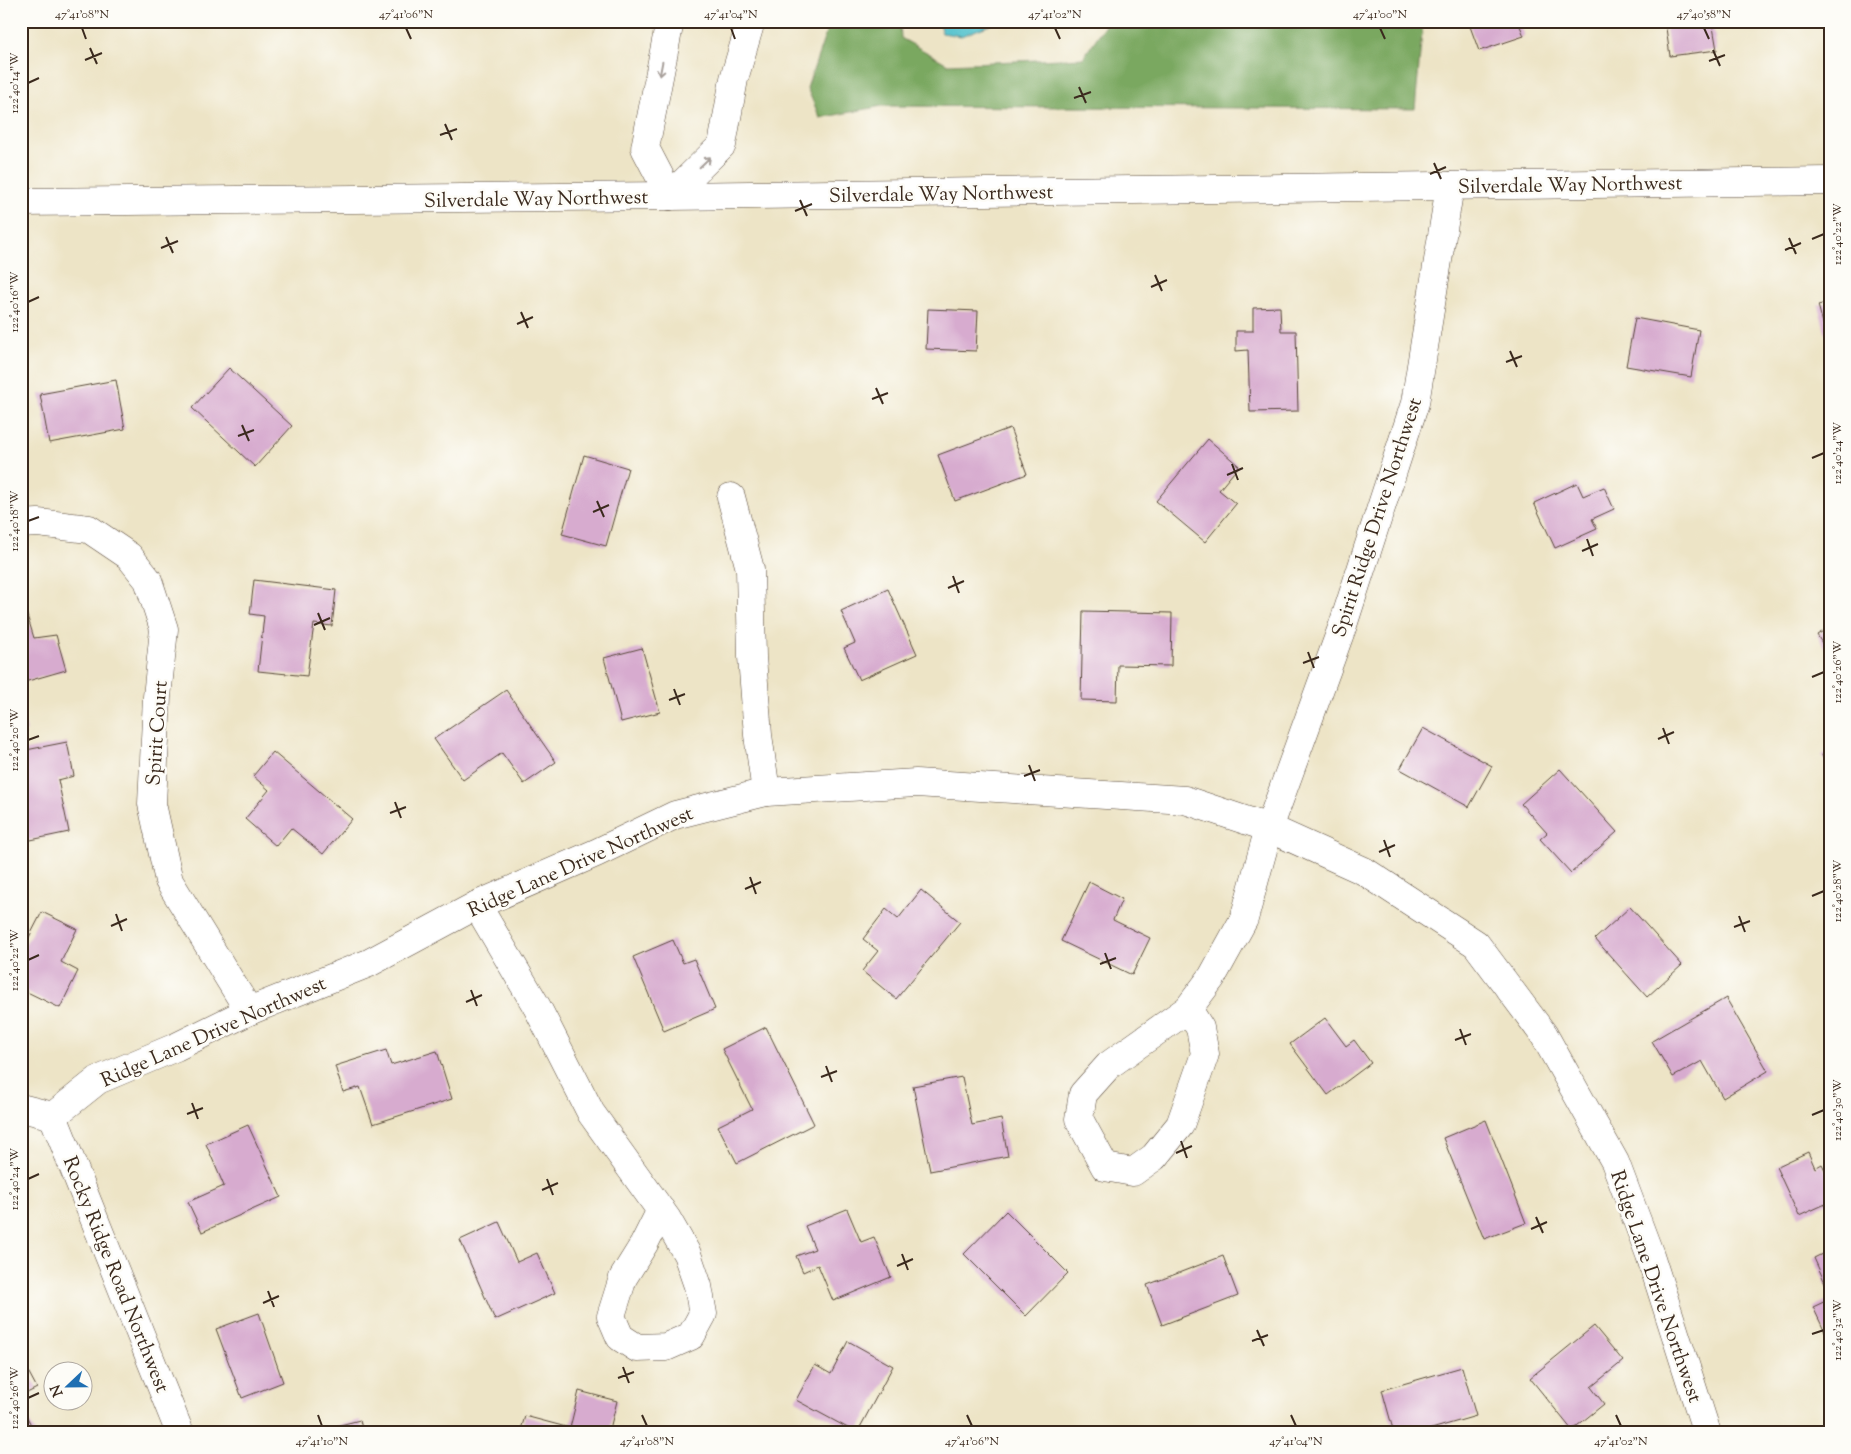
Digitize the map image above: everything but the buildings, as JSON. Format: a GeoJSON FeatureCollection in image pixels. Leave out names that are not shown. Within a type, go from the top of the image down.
{"type":"FeatureCollection","features":[{"type":"Feature","properties":{"kind":"street"},"geometry":{"type":"LineString","coordinates":[[670,21],[645,148],[670,196],[722,145],[734,79],[751,21]]}},
{"type":"Feature","properties":{"kind":"street","name":"Silverdale Way Northwest"},"geometry":{"type":"LineString","coordinates":[[21,202],[670,196],[1830,181]]}},
{"type":"Feature","properties":{"kind":"street","name":"Spirit Ridge Drive Northwest"},"geometry":{"type":"LineString","coordinates":[[1188,1009],[1200,1028],[1205,1054],[1180,1125],[1154,1157],[1133,1172],[1105,1167],[1079,1119],[1083,1094],[1109,1064],[1188,1009],[1212,977],[1244,919],[1269,828],[1343,625],[1415,403],[1450,186]]}},
{"type":"Feature","properties":{"kind":"street"},"geometry":{"type":"LineString","coordinates":[[731,496],[750,569],[752,657],[758,735],[766,792]]}},
{"type":"Feature","properties":{"kind":"street","name":"Spirit Court"},"geometry":{"type":"LineString","coordinates":[[21,524],[38,523],[89,529],[129,556],[148,580],[164,629],[157,696],[152,804],[169,881],[249,1011]]}},
{"type":"Feature","properties":{"kind":"street","name":"Ridge Lane Drive Northwest"},"geometry":{"type":"LineString","coordinates":[[53,1116],[98,1080],[176,1047],[249,1011],[369,963],[477,905],[596,853],[675,815],[766,792],[916,783],[1185,800],[1269,828],[1364,871],[1476,944],[1544,1035],[1614,1162],[1650,1255],[1707,1433]]}},
{"type":"Feature","properties":{"kind":"street"},"geometry":{"type":"LineString","coordinates":[[477,905],[537,1007],[591,1113],[661,1210],[687,1254],[698,1286],[703,1314],[691,1336],[666,1347],[637,1348],[620,1337],[611,1316],[623,1278],[644,1244],[661,1210]]}},
{"type":"Feature","properties":{"kind":"street"},"geometry":{"type":"LineString","coordinates":[[21,1108],[53,1116]]}},
{"type":"Feature","properties":{"kind":"street","name":"Rocky Ridge Road Northwest"},"geometry":{"type":"LineString","coordinates":[[53,1116],[180,1433]]}},
{"type":"Feature","properties":{"kind":"green space"},"geometry":{"type":"Polygon","coordinates":[[[830,21],[900,21],[901,38],[948,64],[1083,58],[1108,21],[1423,21],[1415,109],[882,106],[820,118],[807,88],[830,21]]]}},
{"type":"Feature","properties":{"kind":"water"},"geometry":{"type":"Polygon","coordinates":[[[938,21],[1007,21],[998,22],[961,36],[942,33],[938,21]]]}}]}
